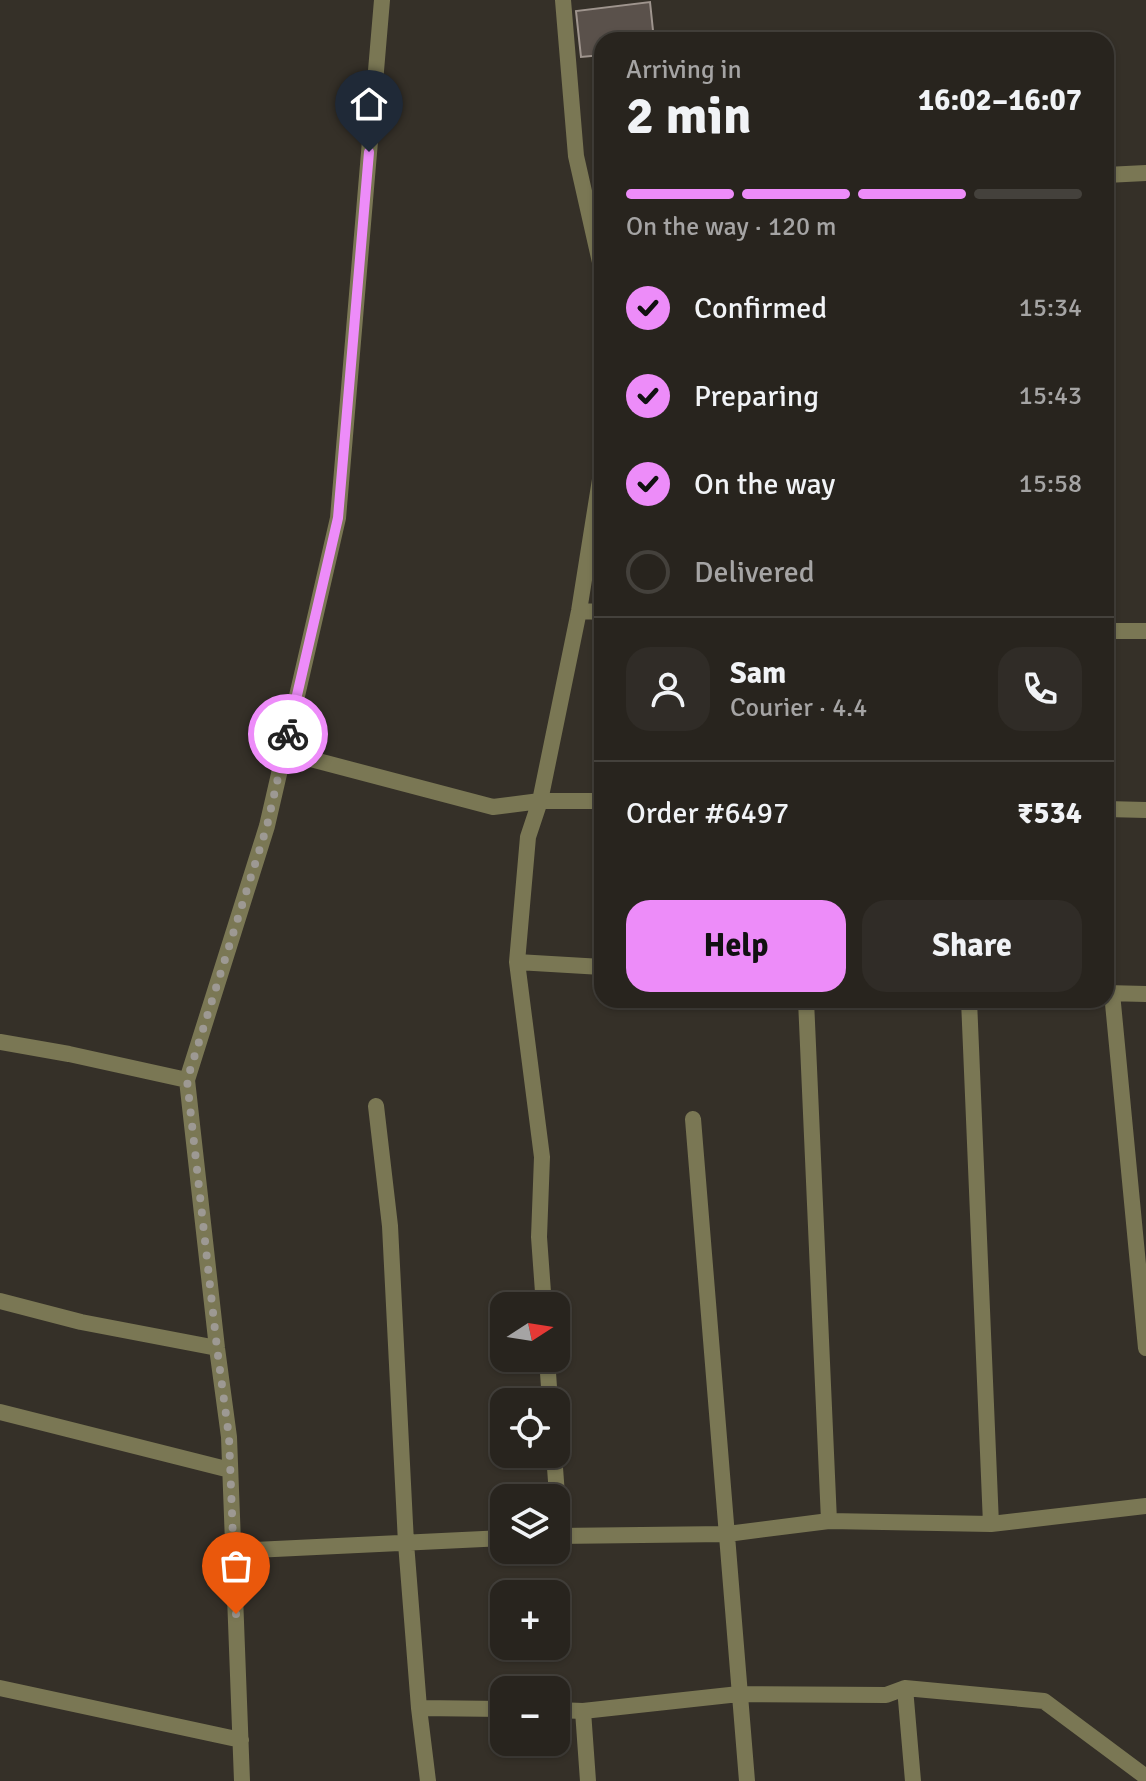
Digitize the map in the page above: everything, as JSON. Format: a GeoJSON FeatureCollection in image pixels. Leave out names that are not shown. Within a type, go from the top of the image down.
{"type":"FeatureCollection","features":[{"type":"Feature","properties":{"kind":"street"},"geometry":{"type":"LineString","coordinates":[[242,1781],[229,1437],[187,1080],[267,826],[338,518],[382,0]]}},
{"type":"Feature","properties":{"kind":"street"},"geometry":{"type":"LineString","coordinates":[[563,0],[576,156],[594,199]]}},
{"type":"Feature","properties":{"kind":"street"},"geometry":{"type":"LineString","coordinates":[[1114,175],[1146,173]]}},
{"type":"Feature","properties":{"kind":"street"},"geometry":{"type":"LineString","coordinates":[[543,1292],[539,1237],[542,1157],[517,962],[528,837],[540,801],[579,611],[594,517]]}},
{"type":"Feature","properties":{"kind":"street"},"geometry":{"type":"LineString","coordinates":[[579,611],[594,612]]}},
{"type":"Feature","properties":{"kind":"street"},"geometry":{"type":"LineString","coordinates":[[1114,631],[1146,631]]}},
{"type":"Feature","properties":{"kind":"street"},"geometry":{"type":"LineString","coordinates":[[284,752],[493,807],[540,801],[594,801]]}},
{"type":"Feature","properties":{"kind":"street"},"geometry":{"type":"LineString","coordinates":[[1114,809],[1146,810]]}},
{"type":"Feature","properties":{"kind":"street"},"geometry":{"type":"LineString","coordinates":[[517,962],[594,967]]}},
{"type":"Feature","properties":{"kind":"street"},"geometry":{"type":"LineString","coordinates":[[1114,993],[1146,994]]}},
{"type":"Feature","properties":{"kind":"street"},"geometry":{"type":"LineString","coordinates":[[806,1008],[829,1521]]}},
{"type":"Feature","properties":{"kind":"street"},"geometry":{"type":"LineString","coordinates":[[969,1008],[991,1524]]}},
{"type":"Feature","properties":{"kind":"street"},"geometry":{"type":"LineString","coordinates":[[1111,1008],[1146,1348]]}},
{"type":"Feature","properties":{"kind":"street"},"geometry":{"type":"LineString","coordinates":[[0,1042],[187,1080]]}},
{"type":"Feature","properties":{"kind":"street"},"geometry":{"type":"LineString","coordinates":[[376,1106],[390,1226],[406,1543],[428,1781]]}},
{"type":"Feature","properties":{"kind":"street"},"geometry":{"type":"LineString","coordinates":[[693,1119],[747,1781]]}},
{"type":"Feature","properties":{"kind":"street"},"geometry":{"type":"LineString","coordinates":[[0,1301],[81,1322],[217,1348]]}},
{"type":"Feature","properties":{"kind":"street"},"geometry":{"type":"LineString","coordinates":[[0,1412],[230,1470]]}},
{"type":"Feature","properties":{"kind":"street"},"geometry":{"type":"LineString","coordinates":[[570,1536],[727,1534],[829,1521],[991,1524],[1146,1506]]}},
{"type":"Feature","properties":{"kind":"street"},"geometry":{"type":"LineString","coordinates":[[234,1551],[490,1539]]}},
{"type":"Feature","properties":{"kind":"street"},"geometry":{"type":"LineString","coordinates":[[0,1688],[241,1740]]}},
{"type":"Feature","properties":{"kind":"street"},"geometry":{"type":"LineString","coordinates":[[905,1688],[913,1781]]}},
{"type":"Feature","properties":{"kind":"street"},"geometry":{"type":"LineString","coordinates":[[570,1711],[739,1694],[886,1695],[905,1688],[1044,1701],[1146,1777]]}},
{"type":"Feature","properties":{"kind":"street"},"geometry":{"type":"LineString","coordinates":[[419,1708],[490,1709]]}},
{"type":"Feature","properties":{"kind":"street"},"geometry":{"type":"LineString","coordinates":[[583,1711],[588,1781]]}},
{"type":"Feature","properties":{"kind":"building"},"geometry":{"type":"Polygon","coordinates":[[[650,2],[653,32],[594,32],[594,56],[581,57],[576,11],[650,2]]]}},
{"type":"Feature","properties":{"kind":"way so far"},"geometry":{"type":"LineString","coordinates":[[236,1614],[229,1437],[187,1080],[267,826],[288,734]]}},
{"type":"Feature","properties":{"kind":"route"},"geometry":{"type":"LineString","coordinates":[[288,734],[338,518],[369,152]]}}]}
